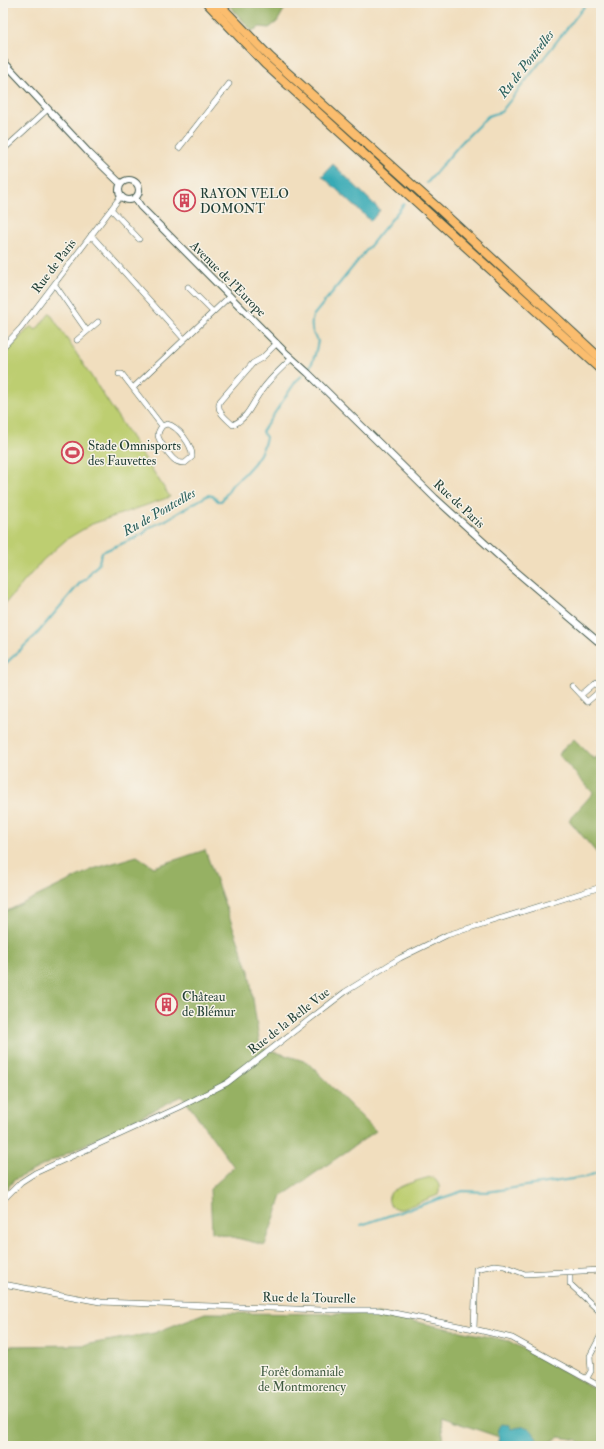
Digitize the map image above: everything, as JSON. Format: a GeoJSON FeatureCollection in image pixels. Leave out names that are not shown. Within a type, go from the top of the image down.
{"type":"FeatureCollection","features":[{"type":"Feature","properties":{"kind":"highway"},"geometry":{"type":"LineString","coordinates":[[207,3],[265,64],[601,370]]}},
{"type":"Feature","properties":{"kind":"highway"},"geometry":{"type":"LineString","coordinates":[[218,3],[270,58],[433,204],[601,359]]}},
{"type":"Feature","properties":{"kind":"street"},"geometry":{"type":"LineString","coordinates":[[3,61],[121,184]]}},
{"type":"Feature","properties":{"kind":"street"},"geometry":{"type":"LineString","coordinates":[[179,148],[229,84]]}},
{"type":"Feature","properties":{"kind":"street"},"geometry":{"type":"LineString","coordinates":[[3,150],[48,109]]}},
{"type":"Feature","properties":{"kind":"street"},"geometry":{"type":"LineString","coordinates":[[129,180],[137,184],[138,193],[135,198],[126,199],[121,196],[119,190],[121,184],[129,180]]}},
{"type":"Feature","properties":{"kind":"street","name":"Rue de Paris"},"geometry":{"type":"LineString","coordinates":[[3,346],[21,328],[55,285],[121,196]]}},
{"type":"Feature","properties":{"kind":"street","name":"Avenue de l'Europe"},"geometry":{"type":"LineString","coordinates":[[135,198],[150,216],[277,344],[308,373]]}},
{"type":"Feature","properties":{"kind":"street"},"geometry":{"type":"LineString","coordinates":[[111,209],[139,239]]}},
{"type":"Feature","properties":{"kind":"street"},"geometry":{"type":"LineString","coordinates":[[91,235],[184,340]]}},
{"type":"Feature","properties":{"kind":"street"},"geometry":{"type":"LineString","coordinates":[[55,285],[87,331]]}},
{"type":"Feature","properties":{"kind":"street"},"geometry":{"type":"LineString","coordinates":[[188,287],[213,312]]}},
{"type":"Feature","properties":{"kind":"street"},"geometry":{"type":"LineString","coordinates":[[133,388],[230,296]]}},
{"type":"Feature","properties":{"kind":"street"},"geometry":{"type":"LineString","coordinates":[[77,340],[98,322]]}},
{"type":"Feature","properties":{"kind":"street"},"geometry":{"type":"LineString","coordinates":[[277,344],[262,358],[253,363],[220,400],[218,408],[233,425],[245,418],[270,379],[292,358]]}},
{"type":"Feature","properties":{"kind":"street","name":"Rue de Paris"},"geometry":{"type":"LineString","coordinates":[[308,373],[435,498],[511,567],[601,644]]}},
{"type":"Feature","properties":{"kind":"street"},"geometry":{"type":"LineString","coordinates":[[119,374],[122,374],[162,426]]}},
{"type":"Feature","properties":{"kind":"street"},"geometry":{"type":"LineString","coordinates":[[167,424],[176,427],[191,447],[192,457],[190,460],[185,463],[175,461],[158,436],[162,426],[167,424]]}},
{"type":"Feature","properties":{"kind":"street"},"geometry":{"type":"LineString","coordinates":[[572,686],[587,702],[601,689],[595,683],[581,695]]}},
{"type":"Feature","properties":{"kind":"street","name":"Rue de la Belle Vue"},"geometry":{"type":"LineString","coordinates":[[3,1200],[22,1182],[35,1173],[180,1107],[227,1083],[345,992],[400,958],[447,935],[601,887]]}},
{"type":"Feature","properties":{"kind":"street"},"geometry":{"type":"LineString","coordinates":[[474,1329],[476,1269],[494,1265],[504,1266],[525,1274],[601,1270]]}},
{"type":"Feature","properties":{"kind":"street"},"geometry":{"type":"LineString","coordinates":[[570,1271],[570,1284],[599,1311],[601,1315]]}},
{"type":"Feature","properties":{"kind":"street","name":"Rue de la Tourelle"},"geometry":{"type":"LineString","coordinates":[[3,1284],[100,1302],[314,1310],[379,1310],[512,1338],[601,1387]]}},
{"type":"Feature","properties":{"kind":"street"},"geometry":{"type":"LineString","coordinates":[[587,1378],[591,1371],[590,1356],[601,1335]]}},
{"type":"Feature","properties":{"kind":"green space"},"geometry":{"type":"Polygon","coordinates":[[[227,3],[288,3],[277,22],[269,28],[260,27],[252,31],[227,3]]]}},
{"type":"Feature","properties":{"kind":"green space","name":"Stade Omnisports des Fauvettes"},"geometry":{"type":"Polygon","coordinates":[[[50,313],[170,497],[92,524],[67,539],[43,560],[3,606],[3,355],[31,326],[36,330],[50,313]]]}},
{"type":"Feature","properties":{"kind":"green space"},"geometry":{"type":"Polygon","coordinates":[[[574,739],[594,759],[601,754],[601,858],[569,820],[593,793],[558,754],[574,739]]]}},
{"type":"Feature","properties":{"kind":"green space"},"geometry":{"type":"Polygon","coordinates":[[[205,850],[249,971],[260,1047],[307,1062],[376,1131],[282,1196],[265,1245],[212,1232],[210,1189],[234,1167],[182,1096],[14,1180],[3,1194],[3,913],[93,869],[137,856],[154,867],[205,850]]]}},
{"type":"Feature","properties":{"kind":"green space"},"geometry":{"type":"Polygon","coordinates":[[[431,1177],[439,1184],[438,1195],[402,1209],[397,1209],[390,1205],[389,1195],[396,1189],[431,1177]]]}},
{"type":"Feature","properties":{"kind":"green space","name":"Forêt domaniale de Montmorency"},"geometry":{"type":"Polygon","coordinates":[[[205,1313],[378,1314],[509,1341],[601,1392],[601,1446],[583,1446],[578,1440],[559,1437],[542,1446],[527,1446],[535,1443],[499,1437],[440,1417],[445,1446],[3,1446],[3,1346],[83,1345],[154,1333],[205,1313]]]}},
{"type":"Feature","properties":{"kind":"water"},"geometry":{"type":"Polygon","coordinates":[[[333,164],[380,210],[371,221],[322,176],[333,164]]]}},
{"type":"Feature","properties":{"kind":"water"},"geometry":{"type":"Polygon","coordinates":[[[502,1424],[509,1425],[511,1429],[523,1427],[529,1428],[537,1438],[535,1443],[527,1446],[499,1446],[498,1434],[502,1424]]]}},
{"type":"Feature","properties":{"kind":"waterway","name":"Ru de Pontcelles"},"geometry":{"type":"LineString","coordinates":[[427,183],[461,143],[488,116],[501,112],[587,3]]}},
{"type":"Feature","properties":{"kind":"waterway","name":"Ru de Pontcelles"},"geometry":{"type":"LineString","coordinates":[[309,368],[314,358],[318,341],[312,330],[313,316],[404,204]]}},
{"type":"Feature","properties":{"kind":"waterway","name":"Ru de Pontcelles"},"geometry":{"type":"LineString","coordinates":[[3,666],[36,635],[80,583],[87,578],[92,570],[98,565],[102,552],[135,538],[144,533],[150,527],[166,520],[208,495],[213,496],[218,501],[221,501],[232,485],[250,468],[259,456],[266,437],[262,432],[296,381],[303,375]]}},
{"type":"Feature","properties":{"kind":"waterway"},"geometry":{"type":"LineString","coordinates":[[361,1225],[463,1191],[487,1192],[586,1177],[601,1171]]}},
{"type":"Feature","properties":{"kind":"place","name":"RAYON VELO DOMONT"},"geometry":{"type":"Point","coordinates":[184,201]}},
{"type":"Feature","properties":{"kind":"place","name":"Stade Omnisports des Fauvettes"},"geometry":{"type":"Point","coordinates":[72,453]}},
{"type":"Feature","properties":{"kind":"place","name":"Château de Blémur"},"geometry":{"type":"Point","coordinates":[166,1004]}}]}
